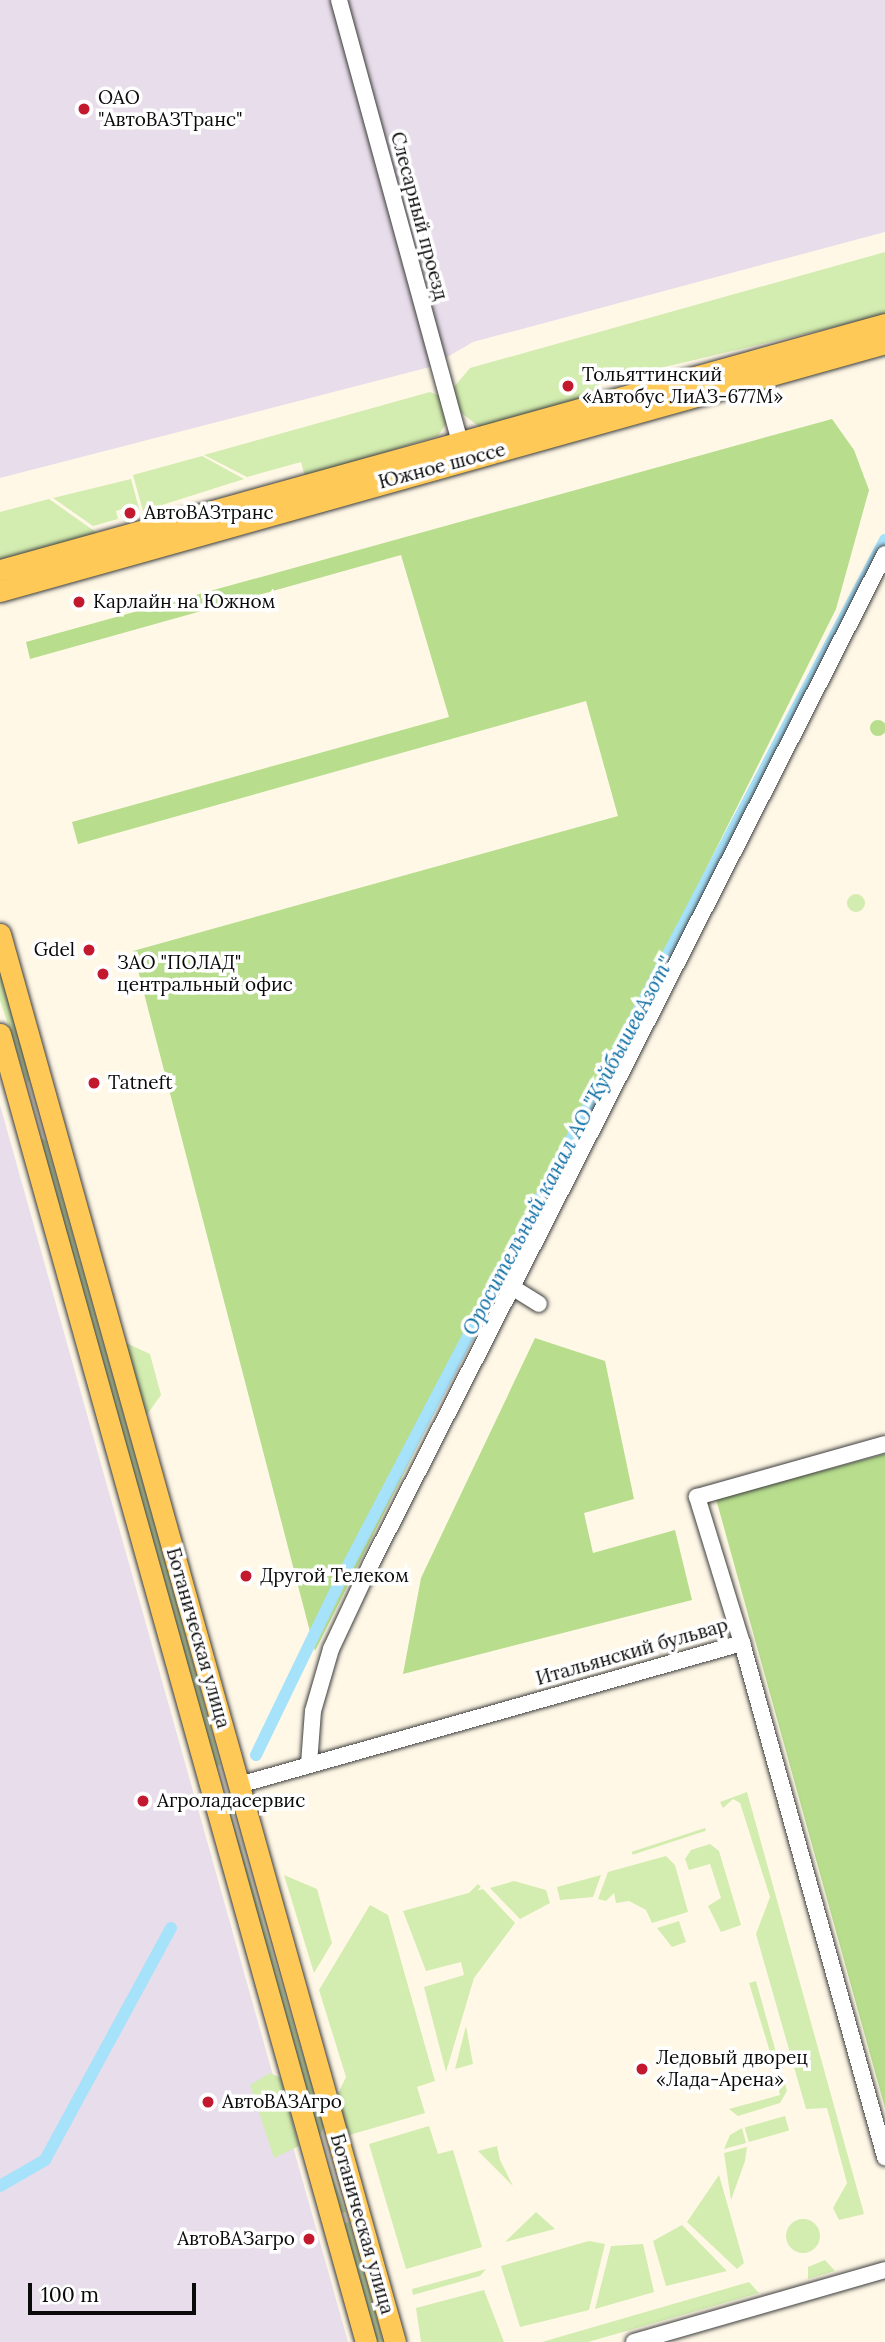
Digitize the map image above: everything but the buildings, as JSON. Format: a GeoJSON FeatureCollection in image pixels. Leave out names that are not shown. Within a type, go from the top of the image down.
{"type":"FeatureCollection","features":[{"type":"Feature","properties":{"kind":"main road","name":"Южное шоссе"},"geometry":{"type":"LineString","coordinates":[[0,570],[885,324]]}},
{"type":"Feature","properties":{"kind":"main road","name":"Южное шоссе"},"geometry":{"type":"LineString","coordinates":[[0,591],[885,343]]}},
{"type":"Feature","properties":{"kind":"main road","name":"Ботаническая улица"},"geometry":{"type":"LineString","coordinates":[[0,934],[395,2342]]}},
{"type":"Feature","properties":{"kind":"main road","name":"Ботаническая улица"},"geometry":{"type":"LineString","coordinates":[[0,1034],[366,2342]]}},
{"type":"Feature","properties":{"kind":"main road"},"geometry":{"type":"LineString","coordinates":[[21,1109],[47,1102]]}},
{"type":"Feature","properties":{"kind":"main road"},"geometry":{"type":"LineString","coordinates":[[209,1779],[237,1778]]}},
{"type":"Feature","properties":{"kind":"main road"},"geometry":{"type":"LineString","coordinates":[[313,2153],[340,2145]]}},
{"type":"Feature","properties":{"kind":"street","name":"Слесарный проезд"},"geometry":{"type":"LineString","coordinates":[[339,0],[460,443]]}},
{"type":"Feature","properties":{"kind":"street"},"geometry":{"type":"LineString","coordinates":[[309,1764],[313,1711],[331,1649],[885,554]]}},
{"type":"Feature","properties":{"kind":"street"},"geometry":{"type":"LineString","coordinates":[[515,1289],[540,1304]]}},
{"type":"Feature","properties":{"kind":"street","name":"Итальянский бульвар"},"geometry":{"type":"LineString","coordinates":[[237,1778],[309,1764],[742,1643],[697,1497],[885,1444]]}},
{"type":"Feature","properties":{"kind":"street"},"geometry":{"type":"LineString","coordinates":[[742,1643],[885,2157]]}},
{"type":"Feature","properties":{"kind":"street"},"geometry":{"type":"LineString","coordinates":[[634,2342],[885,2270]]}},
{"type":"Feature","properties":{"kind":"shaded area"},"geometry":{"type":"Polygon","coordinates":[[[0,0],[885,0],[885,232],[473,342],[430,367],[0,478],[0,0]]]}},
{"type":"Feature","properties":{"kind":"shaded area"},"geometry":{"type":"Polygon","coordinates":[[[0,1105],[348,2342],[0,2342],[0,1105]]]}},
{"type":"Feature","properties":{"kind":"green space"},"geometry":{"type":"Polygon","coordinates":[[[885,252],[885,315],[601,382],[593,395],[482,429],[459,411],[454,387],[470,368],[885,252]]]}},
{"type":"Feature","properties":{"kind":"green space"},"geometry":{"type":"Polygon","coordinates":[[[430,392],[440,396],[447,422],[438,436],[305,477],[301,462],[247,477],[204,455],[430,392]]]}},
{"type":"Feature","properties":{"kind":"green space"},"geometry":{"type":"Polygon","coordinates":[[[832,419],[854,450],[869,490],[836,609],[315,1651],[133,951],[618,816],[586,701],[78,844],[72,822],[449,717],[401,555],[30,659],[26,642],[832,419]]]}},
{"type":"Feature","properties":{"kind":"green space"},"geometry":{"type":"Polygon","coordinates":[[[202,456],[244,479],[143,511],[133,475],[202,456]]]}},
{"type":"Feature","properties":{"kind":"green space"},"geometry":{"type":"Polygon","coordinates":[[[131,479],[140,512],[136,505],[116,511],[118,519],[93,526],[53,498],[131,479]]]}},
{"type":"Feature","properties":{"kind":"green space"},"geometry":{"type":"Polygon","coordinates":[[[49,499],[97,533],[0,561],[0,512],[49,499]]]}},
{"type":"Feature","properties":{"kind":"green space"},"geometry":{"type":"Polygon","coordinates":[[[878,720],[886,728],[878,736],[870,728],[878,720]]]}},
{"type":"Feature","properties":{"kind":"green space"},"geometry":{"type":"Polygon","coordinates":[[[856,894],[862,897],[865,903],[862,909],[856,912],[850,909],[847,903],[850,897],[856,894]]]}},
{"type":"Feature","properties":{"kind":"green space"},"geometry":{"type":"Polygon","coordinates":[[[0,969],[30,1080],[27,1083],[0,1000],[0,969]]]}},
{"type":"Feature","properties":{"kind":"green space"},"geometry":{"type":"Polygon","coordinates":[[[39,1137],[46,1141],[177,1604],[220,1764],[216,1769],[39,1137]]]}},
{"type":"Feature","properties":{"kind":"green space"},"geometry":{"type":"Polygon","coordinates":[[[535,1338],[605,1361],[634,1499],[584,1513],[593,1553],[675,1530],[692,1600],[403,1674],[421,1578],[535,1338]]]}},
{"type":"Feature","properties":{"kind":"green space"},"geometry":{"type":"Polygon","coordinates":[[[124,1342],[150,1354],[161,1395],[146,1416],[124,1342]]]}},
{"type":"Feature","properties":{"kind":"green space"},"geometry":{"type":"Polygon","coordinates":[[[885,1454],[885,2108],[716,1499],[885,1454]]]}},
{"type":"Feature","properties":{"kind":"green space"},"geometry":{"type":"Polygon","coordinates":[[[223,1788],[324,2126],[320,2135],[316,2135],[223,1788]]]}},
{"type":"Feature","properties":{"kind":"green space"},"geometry":{"type":"Polygon","coordinates":[[[747,1792],[864,2214],[839,2220],[833,2208],[847,2183],[827,2108],[806,2109],[756,1934],[770,1897],[740,1803],[733,1799],[723,1808],[720,1802],[747,1792]]]}},
{"type":"Feature","properties":{"kind":"green space"},"geometry":{"type":"Polygon","coordinates":[[[705,1828],[706,1831],[633,1855],[632,1852],[705,1828]]]}},
{"type":"Feature","properties":{"kind":"green space"},"geometry":{"type":"Polygon","coordinates":[[[710,1844],[719,1851],[741,1925],[721,1932],[708,1906],[721,1898],[710,1864],[689,1870],[685,1859],[691,1850],[710,1844]]]}},
{"type":"Feature","properties":{"kind":"green space"},"geometry":{"type":"Polygon","coordinates":[[[666,1856],[675,1865],[688,1912],[652,1923],[646,1910],[629,1901],[616,1903],[614,1893],[606,1901],[598,1899],[608,1872],[666,1856]]]}},
{"type":"Feature","properties":{"kind":"green space"},"geometry":{"type":"Polygon","coordinates":[[[284,1875],[317,1889],[332,1943],[314,1973],[284,1875]]]}},
{"type":"Feature","properties":{"kind":"green space"},"geometry":{"type":"Polygon","coordinates":[[[601,1875],[593,1897],[560,1900],[557,1887],[601,1875]]]}},
{"type":"Feature","properties":{"kind":"green space"},"geometry":{"type":"Polygon","coordinates":[[[514,1881],[546,1890],[550,1903],[520,1919],[490,1888],[514,1881]]]}},
{"type":"Feature","properties":{"kind":"green space"},"geometry":{"type":"Polygon","coordinates":[[[478,1884],[481,1887],[429,1938],[426,1936],[478,1884]]]}},
{"type":"Feature","properties":{"kind":"green space"},"geometry":{"type":"Polygon","coordinates":[[[483,1889],[515,1923],[474,1978],[446,2072],[424,1987],[464,1975],[461,1962],[426,1971],[403,1911],[483,1889]]]}},
{"type":"Feature","properties":{"kind":"green space"},"geometry":{"type":"Polygon","coordinates":[[[370,1905],[388,1915],[435,2081],[417,2087],[425,2113],[346,2136],[335,2100],[346,2077],[319,1990],[370,1905]]]}},
{"type":"Feature","properties":{"kind":"green space"},"geometry":{"type":"Polygon","coordinates":[[[679,1921],[686,1942],[672,1947],[657,1928],[679,1921]]]}},
{"type":"Feature","properties":{"kind":"green space"},"geometry":{"type":"Polygon","coordinates":[[[756,1981],[782,2074],[777,2075],[749,1983],[756,1981]]]}},
{"type":"Feature","properties":{"kind":"green space"},"geometry":{"type":"Polygon","coordinates":[[[466,2026],[473,2064],[455,2069],[466,2026]]]}},
{"type":"Feature","properties":{"kind":"green space"},"geometry":{"type":"Polygon","coordinates":[[[270,2073],[281,2078],[299,2146],[274,2158],[250,2085],[270,2073]]]}},
{"type":"Feature","properties":{"kind":"green space"},"geometry":{"type":"Polygon","coordinates":[[[783,2076],[787,2091],[780,2103],[738,2116],[729,2109],[780,2095],[777,2081],[783,2076]]]}},
{"type":"Feature","properties":{"kind":"green space"},"geometry":{"type":"Polygon","coordinates":[[[785,2116],[789,2130],[749,2142],[745,2128],[785,2116]]]}},
{"type":"Feature","properties":{"kind":"green space"},"geometry":{"type":"Polygon","coordinates":[[[429,2126],[438,2154],[453,2150],[482,2247],[406,2269],[369,2144],[429,2126]]]}},
{"type":"Feature","properties":{"kind":"green space"},"geometry":{"type":"Polygon","coordinates":[[[742,2128],[746,2143],[724,2149],[730,2135],[742,2128]]]}},
{"type":"Feature","properties":{"kind":"green space"},"geometry":{"type":"Polygon","coordinates":[[[497,2146],[500,2160],[513,2186],[478,2151],[497,2146]]]}},
{"type":"Feature","properties":{"kind":"green space"},"geometry":{"type":"Polygon","coordinates":[[[747,2147],[745,2161],[731,2200],[724,2153],[747,2147]]]}},
{"type":"Feature","properties":{"kind":"green space"},"geometry":{"type":"Polygon","coordinates":[[[327,2163],[346,2212],[336,2214],[325,2164],[327,2163]]]}},
{"type":"Feature","properties":{"kind":"green space"},"geometry":{"type":"Polygon","coordinates":[[[719,2175],[744,2263],[737,2269],[687,2222],[719,2175]]]}},
{"type":"Feature","properties":{"kind":"green space"},"geometry":{"type":"Polygon","coordinates":[[[536,2212],[555,2229],[505,2242],[536,2212]]]}},
{"type":"Feature","properties":{"kind":"green space"},"geometry":{"type":"Polygon","coordinates":[[[803,2219],[815,2224],[820,2236],[815,2248],[803,2253],[791,2248],[786,2236],[791,2224],[803,2219]]]}},
{"type":"Feature","properties":{"kind":"green space"},"geometry":{"type":"Polygon","coordinates":[[[349,2222],[383,2342],[374,2342],[340,2224],[349,2222]]]}},
{"type":"Feature","properties":{"kind":"green space"},"geometry":{"type":"Polygon","coordinates":[[[682,2225],[727,2271],[666,2286],[653,2241],[682,2225]]]}},
{"type":"Feature","properties":{"kind":"green space"},"geometry":{"type":"Polygon","coordinates":[[[589,2241],[605,2244],[589,2310],[520,2327],[501,2266],[589,2241]]]}},
{"type":"Feature","properties":{"kind":"green space"},"geometry":{"type":"Polygon","coordinates":[[[643,2244],[654,2292],[595,2309],[611,2246],[643,2244]]]}},
{"type":"Feature","properties":{"kind":"green space"},"geometry":{"type":"Polygon","coordinates":[[[825,2260],[835,2271],[808,2279],[808,2267],[825,2260]]]}},
{"type":"Feature","properties":{"kind":"green space"},"geometry":{"type":"Polygon","coordinates":[[[486,2269],[480,2276],[413,2295],[412,2289],[486,2269]]]}},
{"type":"Feature","properties":{"kind":"green space"},"geometry":{"type":"Polygon","coordinates":[[[749,2282],[759,2293],[588,2342],[542,2342],[749,2282]]]}},
{"type":"Feature","properties":{"kind":"green space"},"geometry":{"type":"Polygon","coordinates":[[[484,2290],[504,2342],[421,2342],[416,2308],[484,2290]]]}},
{"type":"Feature","properties":{"kind":"waterway","name":"Оросительный канал АО \"КуйбышевАзот\""},"geometry":{"type":"LineString","coordinates":[[256,1755],[344,1573],[885,540]]}},
{"type":"Feature","properties":{"kind":"waterway","name":"Оросительный канал АО \"КуйбышевАзот\""},"geometry":{"type":"LineString","coordinates":[[0,2186],[45,2160],[171,1928]]}},
{"type":"Feature","properties":{"kind":"place","name":"ОАО \"АвтоВАЗТранс\""},"geometry":{"type":"Point","coordinates":[84,109]}},
{"type":"Feature","properties":{"kind":"place","name":"Тольяттинский «Автобус ЛиАЗ-677М»"},"geometry":{"type":"Point","coordinates":[568,386]}},
{"type":"Feature","properties":{"kind":"place","name":"АвтоВАЗтранс"},"geometry":{"type":"Point","coordinates":[130,513]}},
{"type":"Feature","properties":{"kind":"place","name":"Карлайн на Южном"},"geometry":{"type":"Point","coordinates":[79,602]}},
{"type":"Feature","properties":{"kind":"place","name":"Gdel"},"geometry":{"type":"Point","coordinates":[89,950]}},
{"type":"Feature","properties":{"kind":"place","name":"ЗАО \"ПОЛАД\" центральный офис"},"geometry":{"type":"Point","coordinates":[103,974]}},
{"type":"Feature","properties":{"kind":"place","name":"Tatneft"},"geometry":{"type":"Point","coordinates":[94,1083]}},
{"type":"Feature","properties":{"kind":"place","name":"Другой Телеком"},"geometry":{"type":"Point","coordinates":[246,1576]}},
{"type":"Feature","properties":{"kind":"place","name":"Агроладасервис"},"geometry":{"type":"Point","coordinates":[143,1801]}},
{"type":"Feature","properties":{"kind":"place","name":"Ледовый дворец «Лада-Арена»"},"geometry":{"type":"Point","coordinates":[642,2069]}},
{"type":"Feature","properties":{"kind":"place","name":"АвтоВАЗАгро"},"geometry":{"type":"Point","coordinates":[208,2102]}},
{"type":"Feature","properties":{"kind":"place","name":"АвтоВАЗагро"},"geometry":{"type":"Point","coordinates":[309,2239]}}]}
